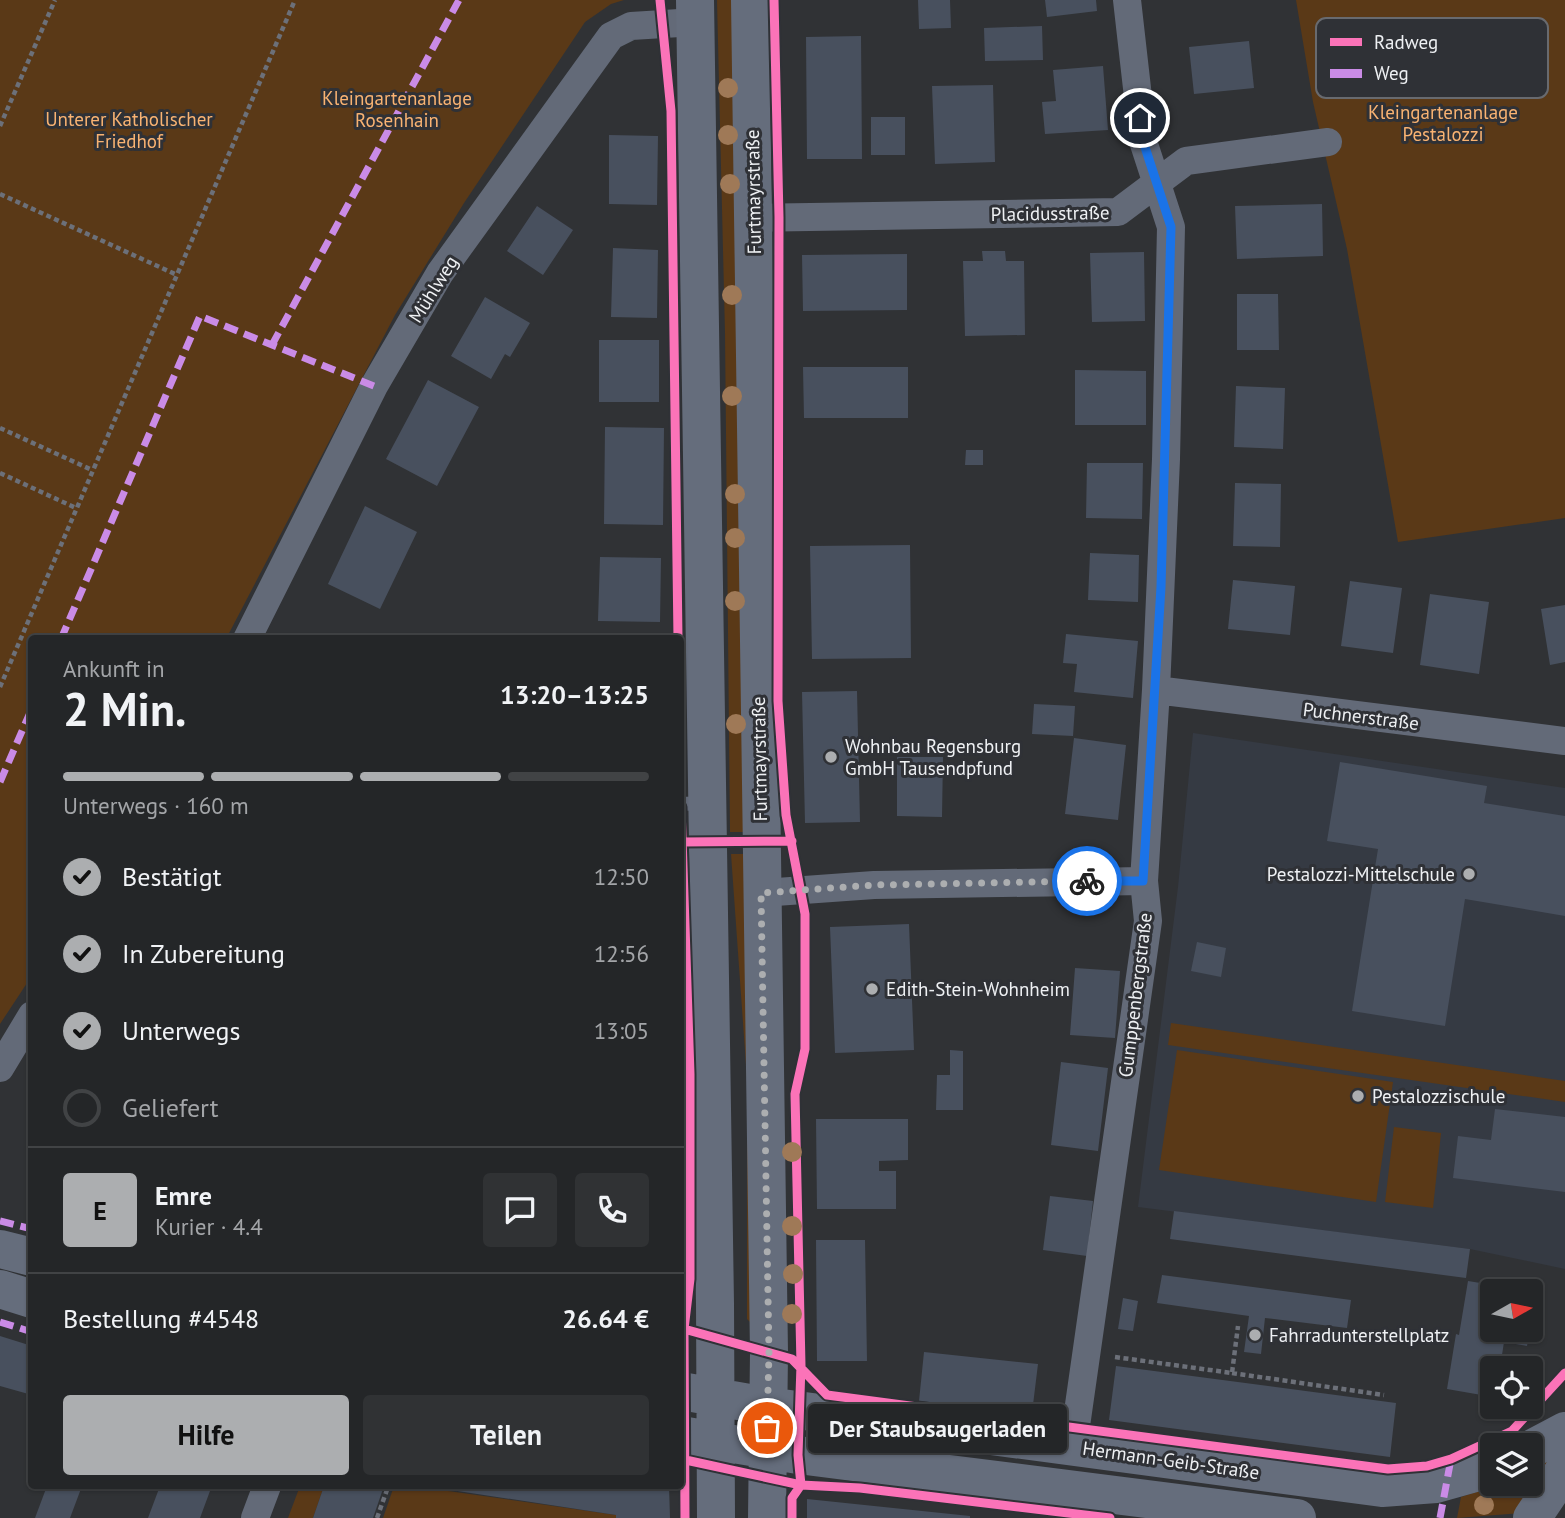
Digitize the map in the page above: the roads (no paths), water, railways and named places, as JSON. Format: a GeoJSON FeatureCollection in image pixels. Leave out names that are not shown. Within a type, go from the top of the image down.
{"type":"FeatureCollection","features":[{"type":"Feature","properties":{"kind":"main road","name":"Furtmayrstraße"},"geometry":{"type":"LineString","coordinates":[[750,0],[769,1353],[767,1518]]}},
{"type":"Feature","properties":{"kind":"main road"},"geometry":{"type":"LineString","coordinates":[[695,11],[694,803],[698,1438],[716,1518]]}},
{"type":"Feature","properties":{"kind":"main road"},"geometry":{"type":"LineString","coordinates":[[0,1249],[28,1256]]}},
{"type":"Feature","properties":{"kind":"main road"},"geometry":{"type":"LineString","coordinates":[[0,1289],[28,1298]]}},
{"type":"Feature","properties":{"kind":"main road","name":"Hermann-Geib-Straße"},"geometry":{"type":"LineString","coordinates":[[698,1394],[767,1406],[1382,1488],[1436,1484],[1480,1472]]}},
{"type":"Feature","properties":{"kind":"main road"},"geometry":{"type":"LineString","coordinates":[[1543,1443],[1565,1431]]}},
{"type":"Feature","properties":{"kind":"main road"},"geometry":{"type":"LineString","coordinates":[[698,1438],[768,1450],[1297,1518]]}},
{"type":"Feature","properties":{"kind":"main road"},"geometry":{"type":"LineString","coordinates":[[1532,1518],[1565,1469]]}},
{"type":"Feature","properties":{"kind":"street","name":"Gumppenbergstraße"},"geometry":{"type":"LineString","coordinates":[[1073,1447],[1148,921],[1143,881],[1156,690],[1166,458],[1171,227],[1143,141],[1127,0]]}},
{"type":"Feature","properties":{"kind":"street","name":"Mühlweg"},"geometry":{"type":"LineString","coordinates":[[249,635],[374,386],[440,273],[611,36],[631,26],[695,11]]}},
{"type":"Feature","properties":{"kind":"street","name":"Placidusstraße"},"geometry":{"type":"LineString","coordinates":[[753,218],[1118,212],[1186,161],[1328,142]]}},
{"type":"Feature","properties":{"kind":"street","name":"Puchnerstraße"},"geometry":{"type":"LineString","coordinates":[[1156,690],[1565,741]]}},
{"type":"Feature","properties":{"kind":"street"},"geometry":{"type":"LineString","coordinates":[[761,893],[874,885],[1143,881]]}},
{"type":"Feature","properties":{"kind":"street"},"geometry":{"type":"LineString","coordinates":[[0,1068],[28,1022]]}},
{"type":"Feature","properties":{"kind":"street"},"geometry":{"type":"LineString","coordinates":[[255,1518],[266,1489]]}},
{"type":"Feature","properties":{"kind":"place","name":"Wohnbau Regensburg GmbH Tausendpfund"},"geometry":{"type":"Point","coordinates":[831,757]}},
{"type":"Feature","properties":{"kind":"place","name":"Pestalozzi-Mittelschule"},"geometry":{"type":"Point","coordinates":[1469,874]}},
{"type":"Feature","properties":{"kind":"place","name":"Edith-Stein-Wohnheim"},"geometry":{"type":"Point","coordinates":[872,989]}},
{"type":"Feature","properties":{"kind":"place","name":"Pestalozzischule"},"geometry":{"type":"Point","coordinates":[1358,1096]}},
{"type":"Feature","properties":{"kind":"place","name":"Fahrradunterstellplatz"},"geometry":{"type":"Point","coordinates":[1255,1335]}},
{"type":"Feature","properties":{"kind":"place","name":"Der Staubsaugerladen"},"geometry":{"type":"Point","coordinates":[767,1428]}},
{"type":"Feature","properties":{"kind":"park label","name":"Kleingartenanlage Rosenhain"},"geometry":{"type":"Point","coordinates":[397,109]}},
{"type":"Feature","properties":{"kind":"park label","name":"Kleingartenanlage Pestalozzi"},"geometry":{"type":"Point","coordinates":[1443,123]}},
{"type":"Feature","properties":{"kind":"park label","name":"Unterer Katholischer Friedhof"},"geometry":{"type":"Point","coordinates":[129,130]}}]}
